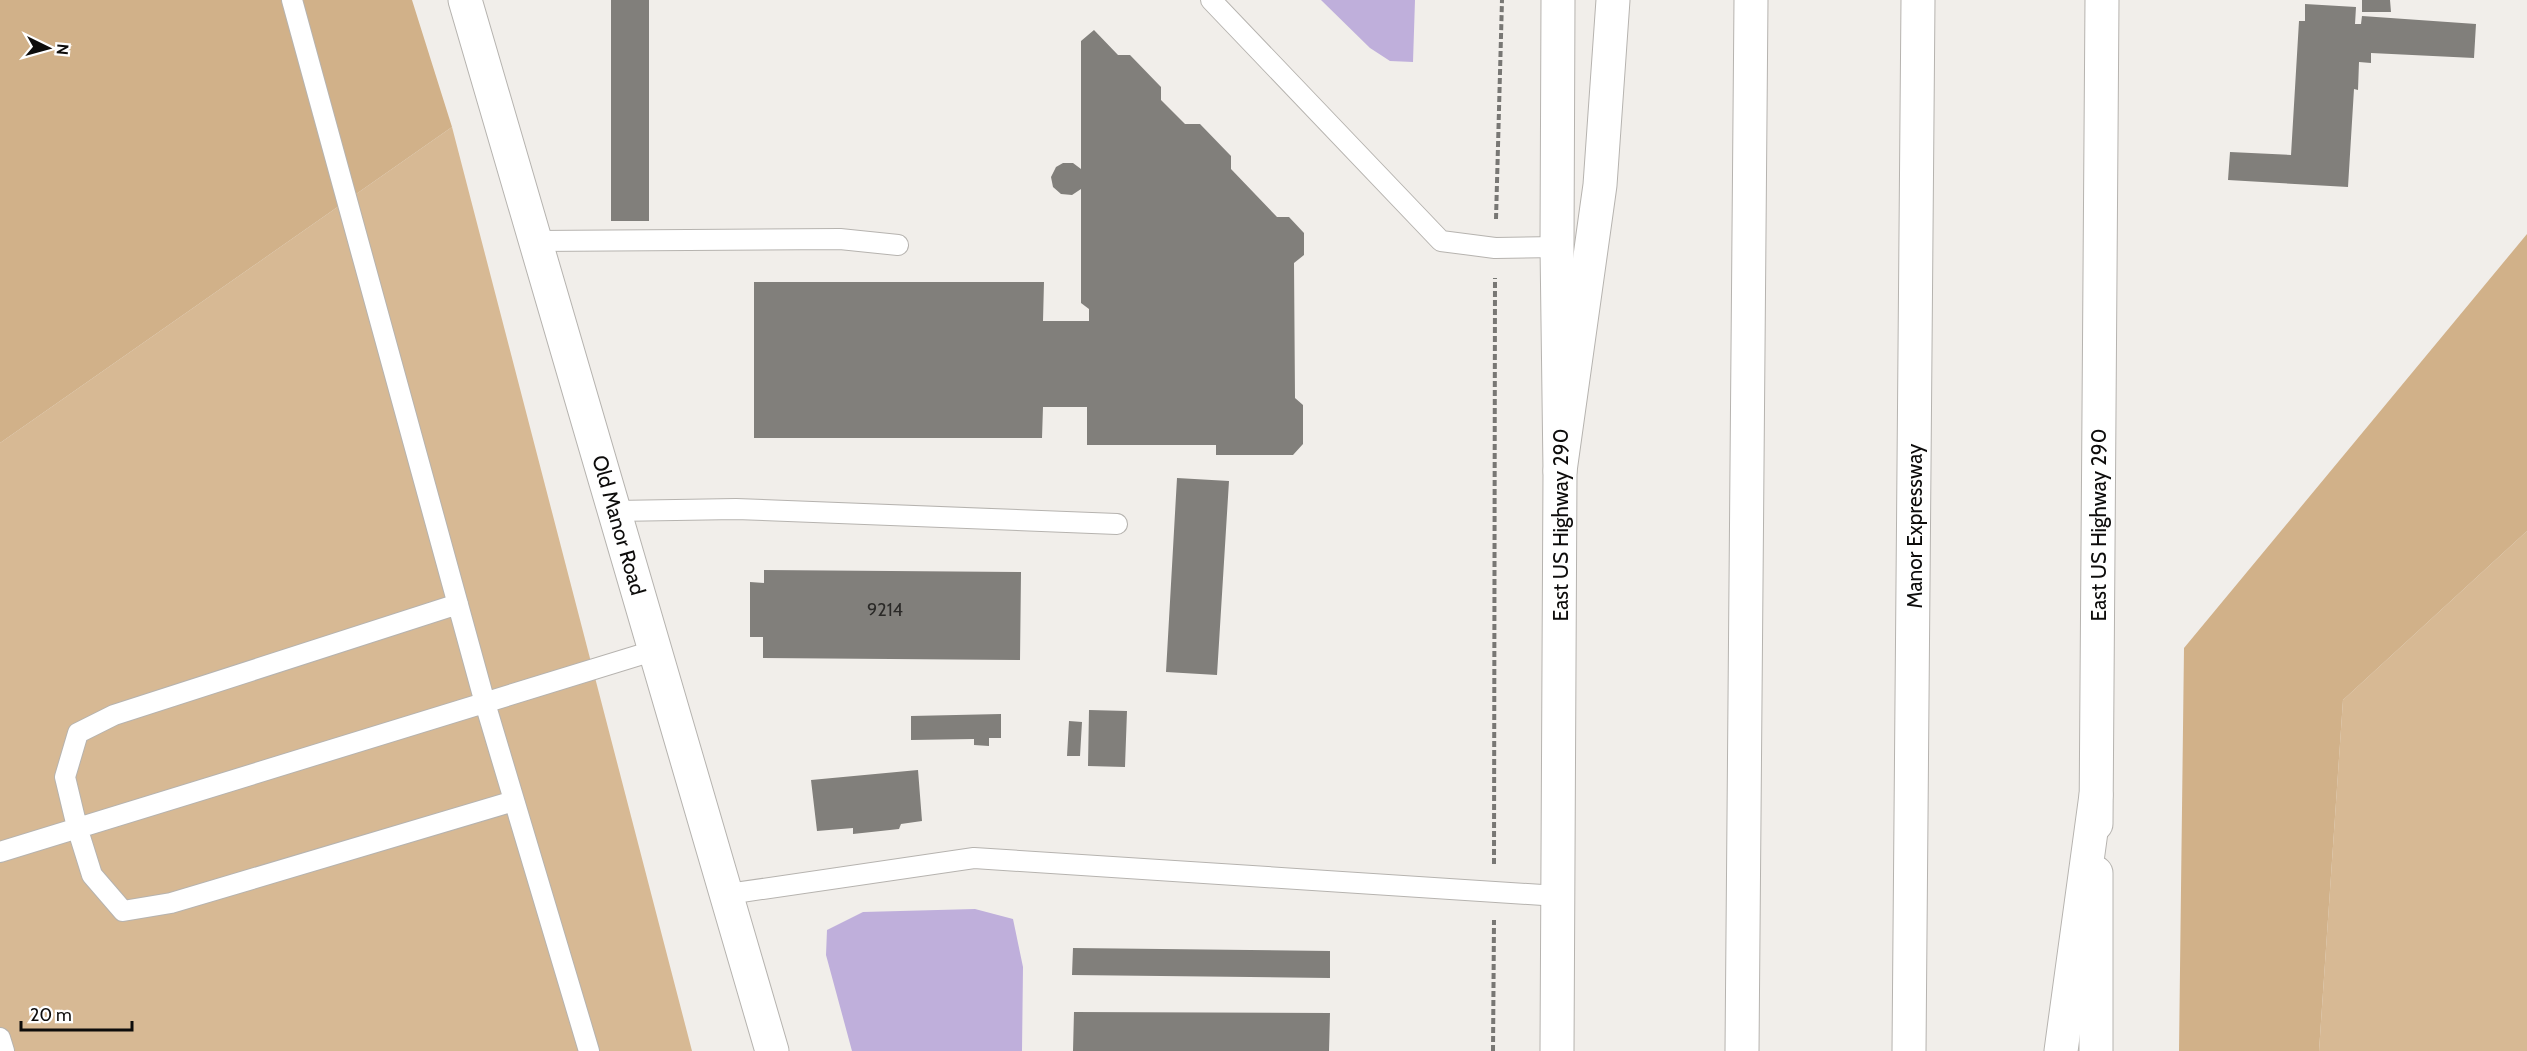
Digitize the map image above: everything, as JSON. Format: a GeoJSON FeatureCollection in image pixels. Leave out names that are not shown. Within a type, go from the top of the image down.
{"type":"FeatureCollection","features":[{"type":"Feature","properties":{"kind":"main road","name":"Old Manor Road"},"geometry":{"type":"LineString","coordinates":[[465,0],[772,1051]]}},
{"type":"Feature","properties":{"kind":"main road","name":"East US Highway 290"},"geometry":{"type":"LineString","coordinates":[[1557,1051],[1560,471],[1557,247],[1558,0]]}},
{"type":"Feature","properties":{"kind":"main road"},"geometry":{"type":"LineString","coordinates":[[1560,471],[1600,185],[1613,0]]}},
{"type":"Feature","properties":{"kind":"main road"},"geometry":{"type":"LineString","coordinates":[[1742,1051],[1751,0]]}},
{"type":"Feature","properties":{"kind":"main road","name":"Manor Expressway"},"geometry":{"type":"LineString","coordinates":[[1909,1051],[1918,0]]}},
{"type":"Feature","properties":{"kind":"main road","name":"East US Highway 290"},"geometry":{"type":"LineString","coordinates":[[2096,1051],[2102,0]]}},
{"type":"Feature","properties":{"kind":"main road"},"geometry":{"type":"LineString","coordinates":[[2061,1051],[2096,795]]}},
{"type":"Feature","properties":{"kind":"lane"},"geometry":{"type":"LineString","coordinates":[[292,0],[485,703],[589,1051]]}},
{"type":"Feature","properties":{"kind":"lane"},"geometry":{"type":"LineString","coordinates":[[1211,0],[1441,241],[1495,248],[1557,247]]}},
{"type":"Feature","properties":{"kind":"lane"},"geometry":{"type":"LineString","coordinates":[[535,241],[840,239],[898,245]]}},
{"type":"Feature","properties":{"kind":"lane"},"geometry":{"type":"LineString","coordinates":[[615,511],[736,509],[1117,524]]}},
{"type":"Feature","properties":{"kind":"lane"},"geometry":{"type":"LineString","coordinates":[[458,604],[114,715],[78,733],[65,777],[77,827],[92,875],[123,911],[171,903],[514,801]]}},
{"type":"Feature","properties":{"kind":"lane"},"geometry":{"type":"LineString","coordinates":[[0,852],[656,650]]}},
{"type":"Feature","properties":{"kind":"lane"},"geometry":{"type":"LineString","coordinates":[[728,894],[974,858],[1558,896]]}},
{"type":"Feature","properties":{"kind":"lane"},"geometry":{"type":"LineString","coordinates":[[0,1038],[4,1051]]}},
{"type":"Feature","properties":{"kind":"path"},"geometry":{"type":"LineString","coordinates":[[1493,1051],[1495,248],[1502,0]]}},
{"type":"Feature","properties":{"kind":"shaded area"},"geometry":{"type":"Polygon","coordinates":[[[0,0],[412,0],[452,127],[0,443],[0,0]]]}},
{"type":"Feature","properties":{"kind":"shaded area"},"geometry":{"type":"Polygon","coordinates":[[[1321,0],[1415,0],[1413,62],[1390,61],[1370,48],[1321,0]]]}},
{"type":"Feature","properties":{"kind":"shaded area"},"geometry":{"type":"Polygon","coordinates":[[[452,127],[692,1051],[0,1051],[0,443],[452,127]]]}},
{"type":"Feature","properties":{"kind":"shaded area"},"geometry":{"type":"Polygon","coordinates":[[[2527,234],[2527,531],[2343,700],[2319,1051],[2179,1051],[2184,648],[2527,234]]]}},
{"type":"Feature","properties":{"kind":"shaded area"},"geometry":{"type":"Polygon","coordinates":[[[2527,531],[2527,1051],[2319,1051],[2343,700],[2527,531]]]}},
{"type":"Feature","properties":{"kind":"shaded area"},"geometry":{"type":"Polygon","coordinates":[[[975,909],[1013,919],[1023,967],[1022,1051],[852,1051],[826,955],[827,930],[863,912],[975,909]]]}},
{"type":"Feature","properties":{"kind":"building"},"geometry":{"type":"Polygon","coordinates":[[[611,0],[649,0],[649,221],[611,221],[611,0]]]}},
{"type":"Feature","properties":{"kind":"building"},"geometry":{"type":"Polygon","coordinates":[[[2362,0],[2390,0],[2391,12],[2362,12],[2362,0]]]}},
{"type":"Feature","properties":{"kind":"building"},"geometry":{"type":"Polygon","coordinates":[[[2305,4],[2356,7],[2355,24],[2361,24],[2362,16],[2476,24],[2474,58],[2371,53],[2371,63],[2359,62],[2358,90],[2354,89],[2348,187],[2228,180],[2230,152],[2291,155],[2299,21],[2305,21],[2305,4]]]}},
{"type":"Feature","properties":{"kind":"building"},"geometry":{"type":"Polygon","coordinates":[[[1094,30],[1118,55],[1130,55],[1161,87],[1161,100],[1185,124],[1200,124],[1231,156],[1231,169],[1277,217],[1289,217],[1304,233],[1304,255],[1294,263],[1295,398],[1303,405],[1303,444],[1293,455],[1216,455],[1216,445],[1087,445],[1087,407],[1043,407],[1042,438],[754,438],[754,282],[1044,282],[1043,321],[1089,321],[1089,309],[1081,303],[1081,189],[1072,195],[1061,194],[1053,187],[1051,177],[1056,167],[1063,163],[1073,163],[1081,169],[1081,41],[1094,30]]]}},
{"type":"Feature","properties":{"kind":"building"},"geometry":{"type":"Polygon","coordinates":[[[1177,478],[1229,481],[1217,675],[1166,672],[1177,478]]]}},
{"type":"Feature","properties":{"kind":"building"},"geometry":{"type":"Polygon","coordinates":[[[764,570],[1021,572],[1020,660],[763,658],[763,637],[750,637],[750,582],[764,583],[764,570]]]}},
{"type":"Feature","properties":{"kind":"building"},"geometry":{"type":"Polygon","coordinates":[[[1089,710],[1127,711],[1125,767],[1088,766],[1089,710]]]}},
{"type":"Feature","properties":{"kind":"building"},"geometry":{"type":"Polygon","coordinates":[[[1001,714],[1001,738],[989,738],[989,746],[974,745],[974,739],[911,740],[911,716],[1001,714]]]}},
{"type":"Feature","properties":{"kind":"building"},"geometry":{"type":"Polygon","coordinates":[[[1069,721],[1082,722],[1080,756],[1067,756],[1069,721]]]}},
{"type":"Feature","properties":{"kind":"building"},"geometry":{"type":"Polygon","coordinates":[[[918,770],[922,821],[901,824],[899,829],[853,834],[853,828],[817,831],[811,780],[918,770]]]}},
{"type":"Feature","properties":{"kind":"building"},"geometry":{"type":"Polygon","coordinates":[[[1073,948],[1330,951],[1330,978],[1072,975],[1073,948]]]}},
{"type":"Feature","properties":{"kind":"building"},"geometry":{"type":"Polygon","coordinates":[[[1074,1012],[1330,1013],[1329,1051],[1073,1051],[1074,1012]]]}}]}
